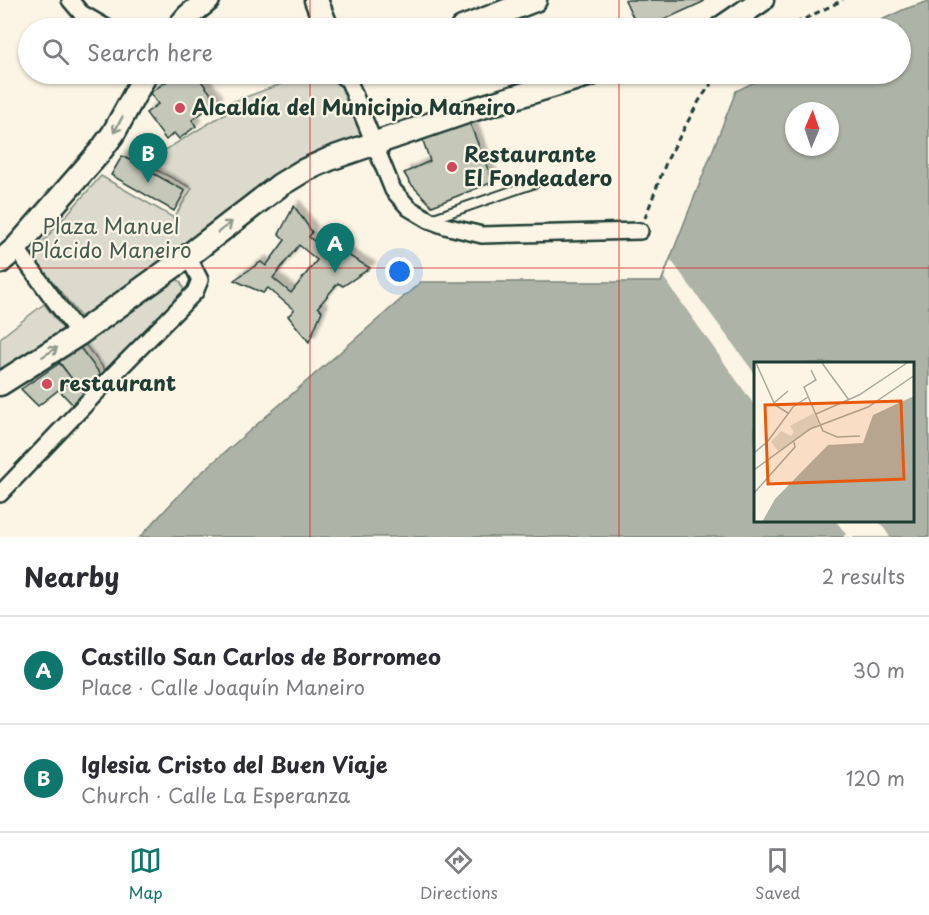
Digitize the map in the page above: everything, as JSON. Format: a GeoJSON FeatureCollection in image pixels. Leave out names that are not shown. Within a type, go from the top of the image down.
{"type":"FeatureCollection","features":[{"type":"Feature","properties":{"kind":"street"},"geometry":{"type":"LineString","coordinates":[[70,0],[81,13],[89,18]]}},
{"type":"Feature","properties":{"kind":"street"},"geometry":{"type":"LineString","coordinates":[[186,18],[208,0]]}},
{"type":"Feature","properties":{"kind":"street"},"geometry":{"type":"LineString","coordinates":[[316,0],[323,18]]}},
{"type":"Feature","properties":{"kind":"street"},"geometry":{"type":"LineString","coordinates":[[488,18],[535,0]]}},
{"type":"Feature","properties":{"kind":"street"},"geometry":{"type":"LineString","coordinates":[[736,18],[762,0]]}},
{"type":"Feature","properties":{"kind":"street"},"geometry":{"type":"LineString","coordinates":[[79,334],[8,255],[99,153],[113,134],[140,84]]}},
{"type":"Feature","properties":{"kind":"street"},"geometry":{"type":"LineString","coordinates":[[350,84],[393,190],[409,208],[429,220],[482,235],[640,231]]}},
{"type":"Feature","properties":{"kind":"street"},"geometry":{"type":"LineString","coordinates":[[0,384],[79,334],[188,256],[280,185],[303,171],[475,109],[558,84]]}},
{"type":"Feature","properties":{"kind":"street"},"geometry":{"type":"LineString","coordinates":[[0,494],[195,292],[200,280],[188,256]]}},
{"type":"Feature","properties":{"kind":"lane"},"geometry":{"type":"LineString","coordinates":[[429,220],[535,183]]}},
{"type":"Feature","properties":{"kind":"path"},"geometry":{"type":"LineString","coordinates":[[806,18],[843,0]]}},
{"type":"Feature","properties":{"kind":"path"},"geometry":{"type":"LineString","coordinates":[[640,231],[667,160],[699,101],[711,84]]}},
{"type":"Feature","properties":{"kind":"green space","name":"Plaza Manuel Plácido Maneiro"},"geometry":{"type":"Polygon","coordinates":[[[281,84],[340,84],[363,139],[84,321],[31,255],[101,176],[174,218],[192,188],[154,169],[165,150],[231,110],[229,103],[281,84]]]}},
{"type":"Feature","properties":{"kind":"green space"},"geometry":{"type":"Polygon","coordinates":[[[174,278],[180,281],[183,293],[106,371],[83,342],[174,278]]]}},
{"type":"Feature","properties":{"kind":"green space"},"geometry":{"type":"Polygon","coordinates":[[[44,304],[67,334],[0,376],[0,338],[44,304]]]}},
{"type":"Feature","properties":{"kind":"shaded area"},"geometry":{"type":"Polygon","coordinates":[[[929,1],[929,537],[140,537],[194,479],[421,282],[661,282],[736,91],[750,84],[911,84],[911,18],[886,18],[929,1]]]}},
{"type":"Feature","properties":{"kind":"pier"},"geometry":{"type":"Polygon","coordinates":[[[671,260],[754,373],[754,405],[664,278],[671,260]]]}},
{"type":"Feature","properties":{"kind":"pier"},"geometry":{"type":"Polygon","coordinates":[[[837,522],[880,522],[890,537],[843,537],[846,534],[837,522]]]}},
{"type":"Feature","properties":{"kind":"building"},"geometry":{"type":"Polygon","coordinates":[[[625,0],[703,0],[668,18],[633,18],[625,0]]]}},
{"type":"Feature","properties":{"kind":"building","name":"Alcaldía del Municipio Maneiro"},"geometry":{"type":"Polygon","coordinates":[[[163,84],[204,84],[217,102],[192,120],[196,126],[179,139],[174,133],[166,140],[146,113],[158,104],[150,93],[163,84]]]}},
{"type":"Feature","properties":{"kind":"building","name":"Restaurante El Fondeadero"},"geometry":{"type":"Polygon","coordinates":[[[469,121],[493,182],[432,206],[410,183],[404,173],[430,161],[422,138],[469,121]]]}},
{"type":"Feature","properties":{"kind":"building"},"geometry":{"type":"Polygon","coordinates":[[[122,156],[185,191],[174,211],[111,175],[122,156]]]}},
{"type":"Feature","properties":{"kind":"building"},"geometry":{"type":"Polygon","coordinates":[[[294,206],[312,232],[309,237],[333,256],[339,250],[370,268],[343,286],[338,283],[318,307],[322,311],[309,342],[288,316],[294,310],[268,288],[263,293],[234,280],[261,262],[266,266],[285,240],[279,234],[294,206]],[[299,245],[273,278],[291,293],[317,260],[299,245]]]}},
{"type":"Feature","properties":{"kind":"building"},"geometry":{"type":"Polygon","coordinates":[[[78,345],[101,375],[90,382],[83,393],[57,360],[78,345]]]}},
{"type":"Feature","properties":{"kind":"building","name":"restaurant"},"geometry":{"type":"Polygon","coordinates":[[[60,363],[72,379],[38,406],[21,389],[60,363]]]}},
{"type":"Feature","properties":{"kind":"building"},"geometry":{"type":"Polygon","coordinates":[[[72,379],[85,395],[73,405],[59,390],[72,379]]]}},
{"type":"Feature","properties":{"kind":"place","name":"Alcaldía del Municipio Maneiro"},"geometry":{"type":"Point","coordinates":[180,108]}},
{"type":"Feature","properties":{"kind":"place","name":"Restaurante El Fondeadero"},"geometry":{"type":"Point","coordinates":[452,167]}},
{"type":"Feature","properties":{"kind":"place","name":"Iglesia Cristo del Buen Viaje"},"geometry":{"type":"Point","coordinates":[148,183]}},
{"type":"Feature","properties":{"kind":"place","name":"Castillo San Carlos de Borromeo"},"geometry":{"type":"Point","coordinates":[335,273]}},
{"type":"Feature","properties":{"kind":"place","name":"restaurant"},"geometry":{"type":"Point","coordinates":[47,384]}}]}
